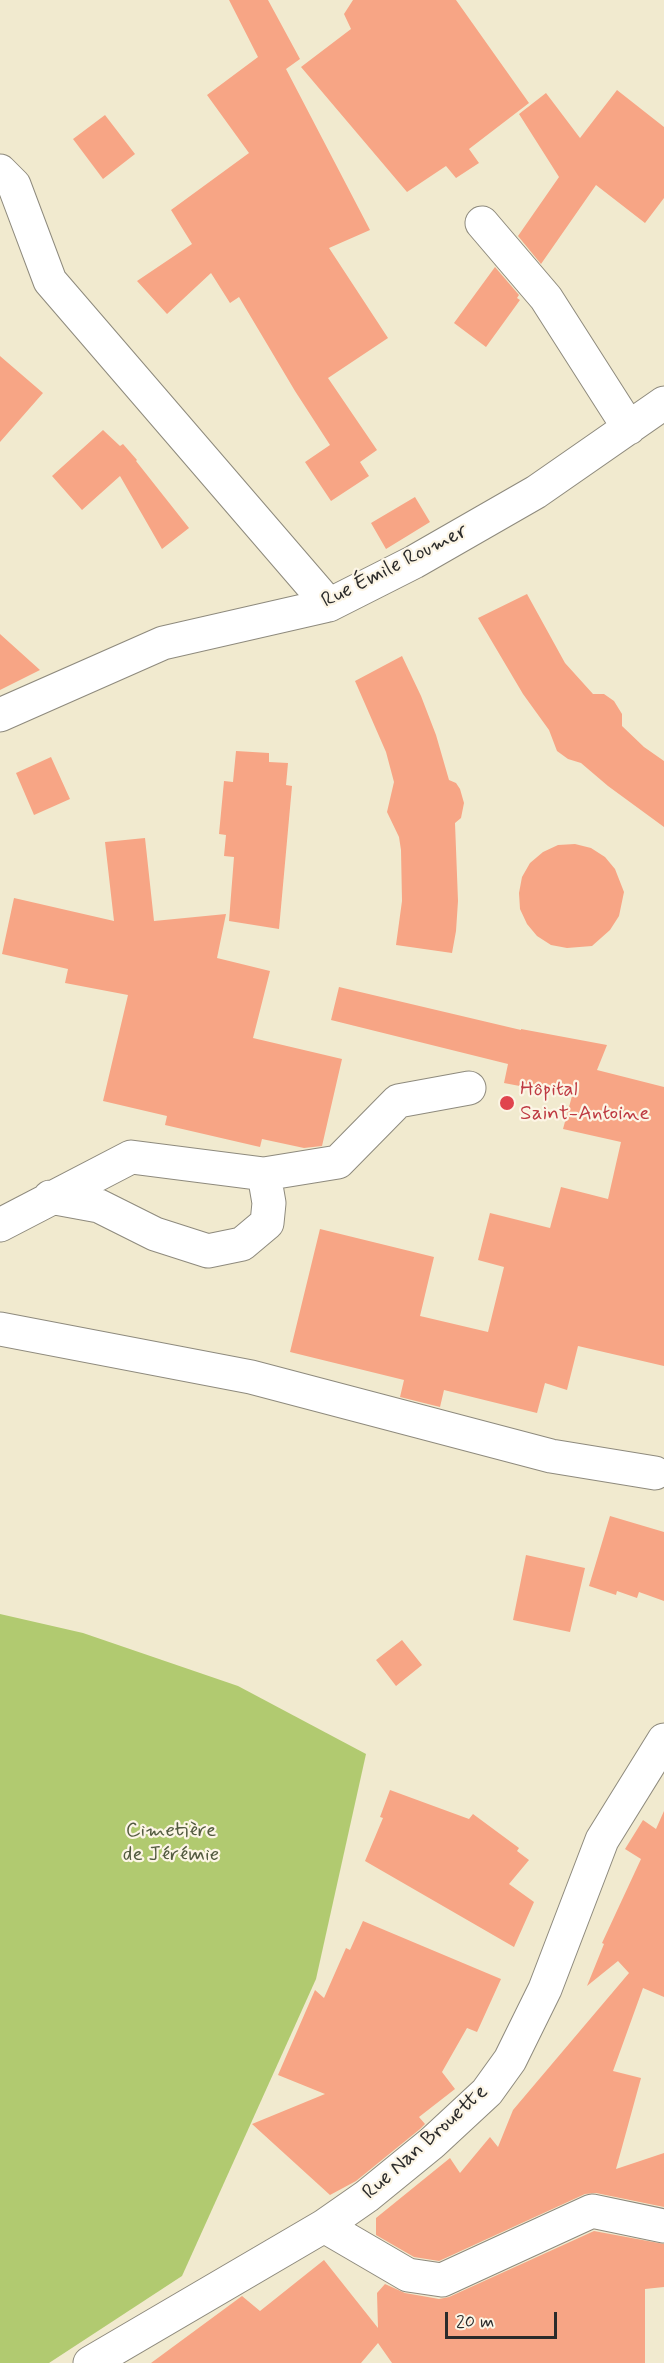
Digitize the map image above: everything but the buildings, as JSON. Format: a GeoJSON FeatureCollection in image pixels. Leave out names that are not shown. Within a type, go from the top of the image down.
{"type":"FeatureCollection","features":[{"type":"Feature","properties":{"kind":"street"},"geometry":{"type":"LineString","coordinates":[[0,171],[14,185],[50,281],[329,605]]}},
{"type":"Feature","properties":{"kind":"street"},"geometry":{"type":"LineString","coordinates":[[482,223],[546,298],[629,428]]}},
{"type":"Feature","properties":{"kind":"street","name":"Rue Émile Roumer"},"geometry":{"type":"LineString","coordinates":[[0,715],[163,643],[329,605],[414,562],[536,492],[664,403]]}},
{"type":"Feature","properties":{"kind":"street"},"geometry":{"type":"LineString","coordinates":[[0,1225],[50,1197],[131,1157],[264,1174],[338,1161],[398,1101],[469,1088]]}},
{"type":"Feature","properties":{"kind":"street"},"geometry":{"type":"LineString","coordinates":[[50,1197],[99,1206],[155,1234],[208,1251],[242,1244],[267,1224],[269,1203],[264,1174]]}},
{"type":"Feature","properties":{"kind":"street"},"geometry":{"type":"LineString","coordinates":[[0,1329],[251,1377],[551,1456],[656,1473]]}},
{"type":"Feature","properties":{"kind":"street","name":"Rue Nan Brouette"},"geometry":{"type":"LineString","coordinates":[[90,2363],[324,2226],[367,2196],[443,2134],[487,2092],[510,2060],[545,1989],[602,1840],[664,1740]]}},
{"type":"Feature","properties":{"kind":"street"},"geometry":{"type":"LineString","coordinates":[[324,2226],[408,2276],[442,2280],[592,2211],[664,2226]]}},
{"type":"Feature","properties":{"kind":"green space","name":"Cimetière de Jérémie"},"geometry":{"type":"Polygon","coordinates":[[[0,1614],[83,1633],[238,1686],[366,1754],[316,1979],[182,2276],[49,2363],[0,2363],[0,1614]]]}},
{"type":"Feature","properties":{"kind":"place","name":"Hôpital Saint-Antoine"},"geometry":{"type":"Point","coordinates":[507,1103]}}]}
